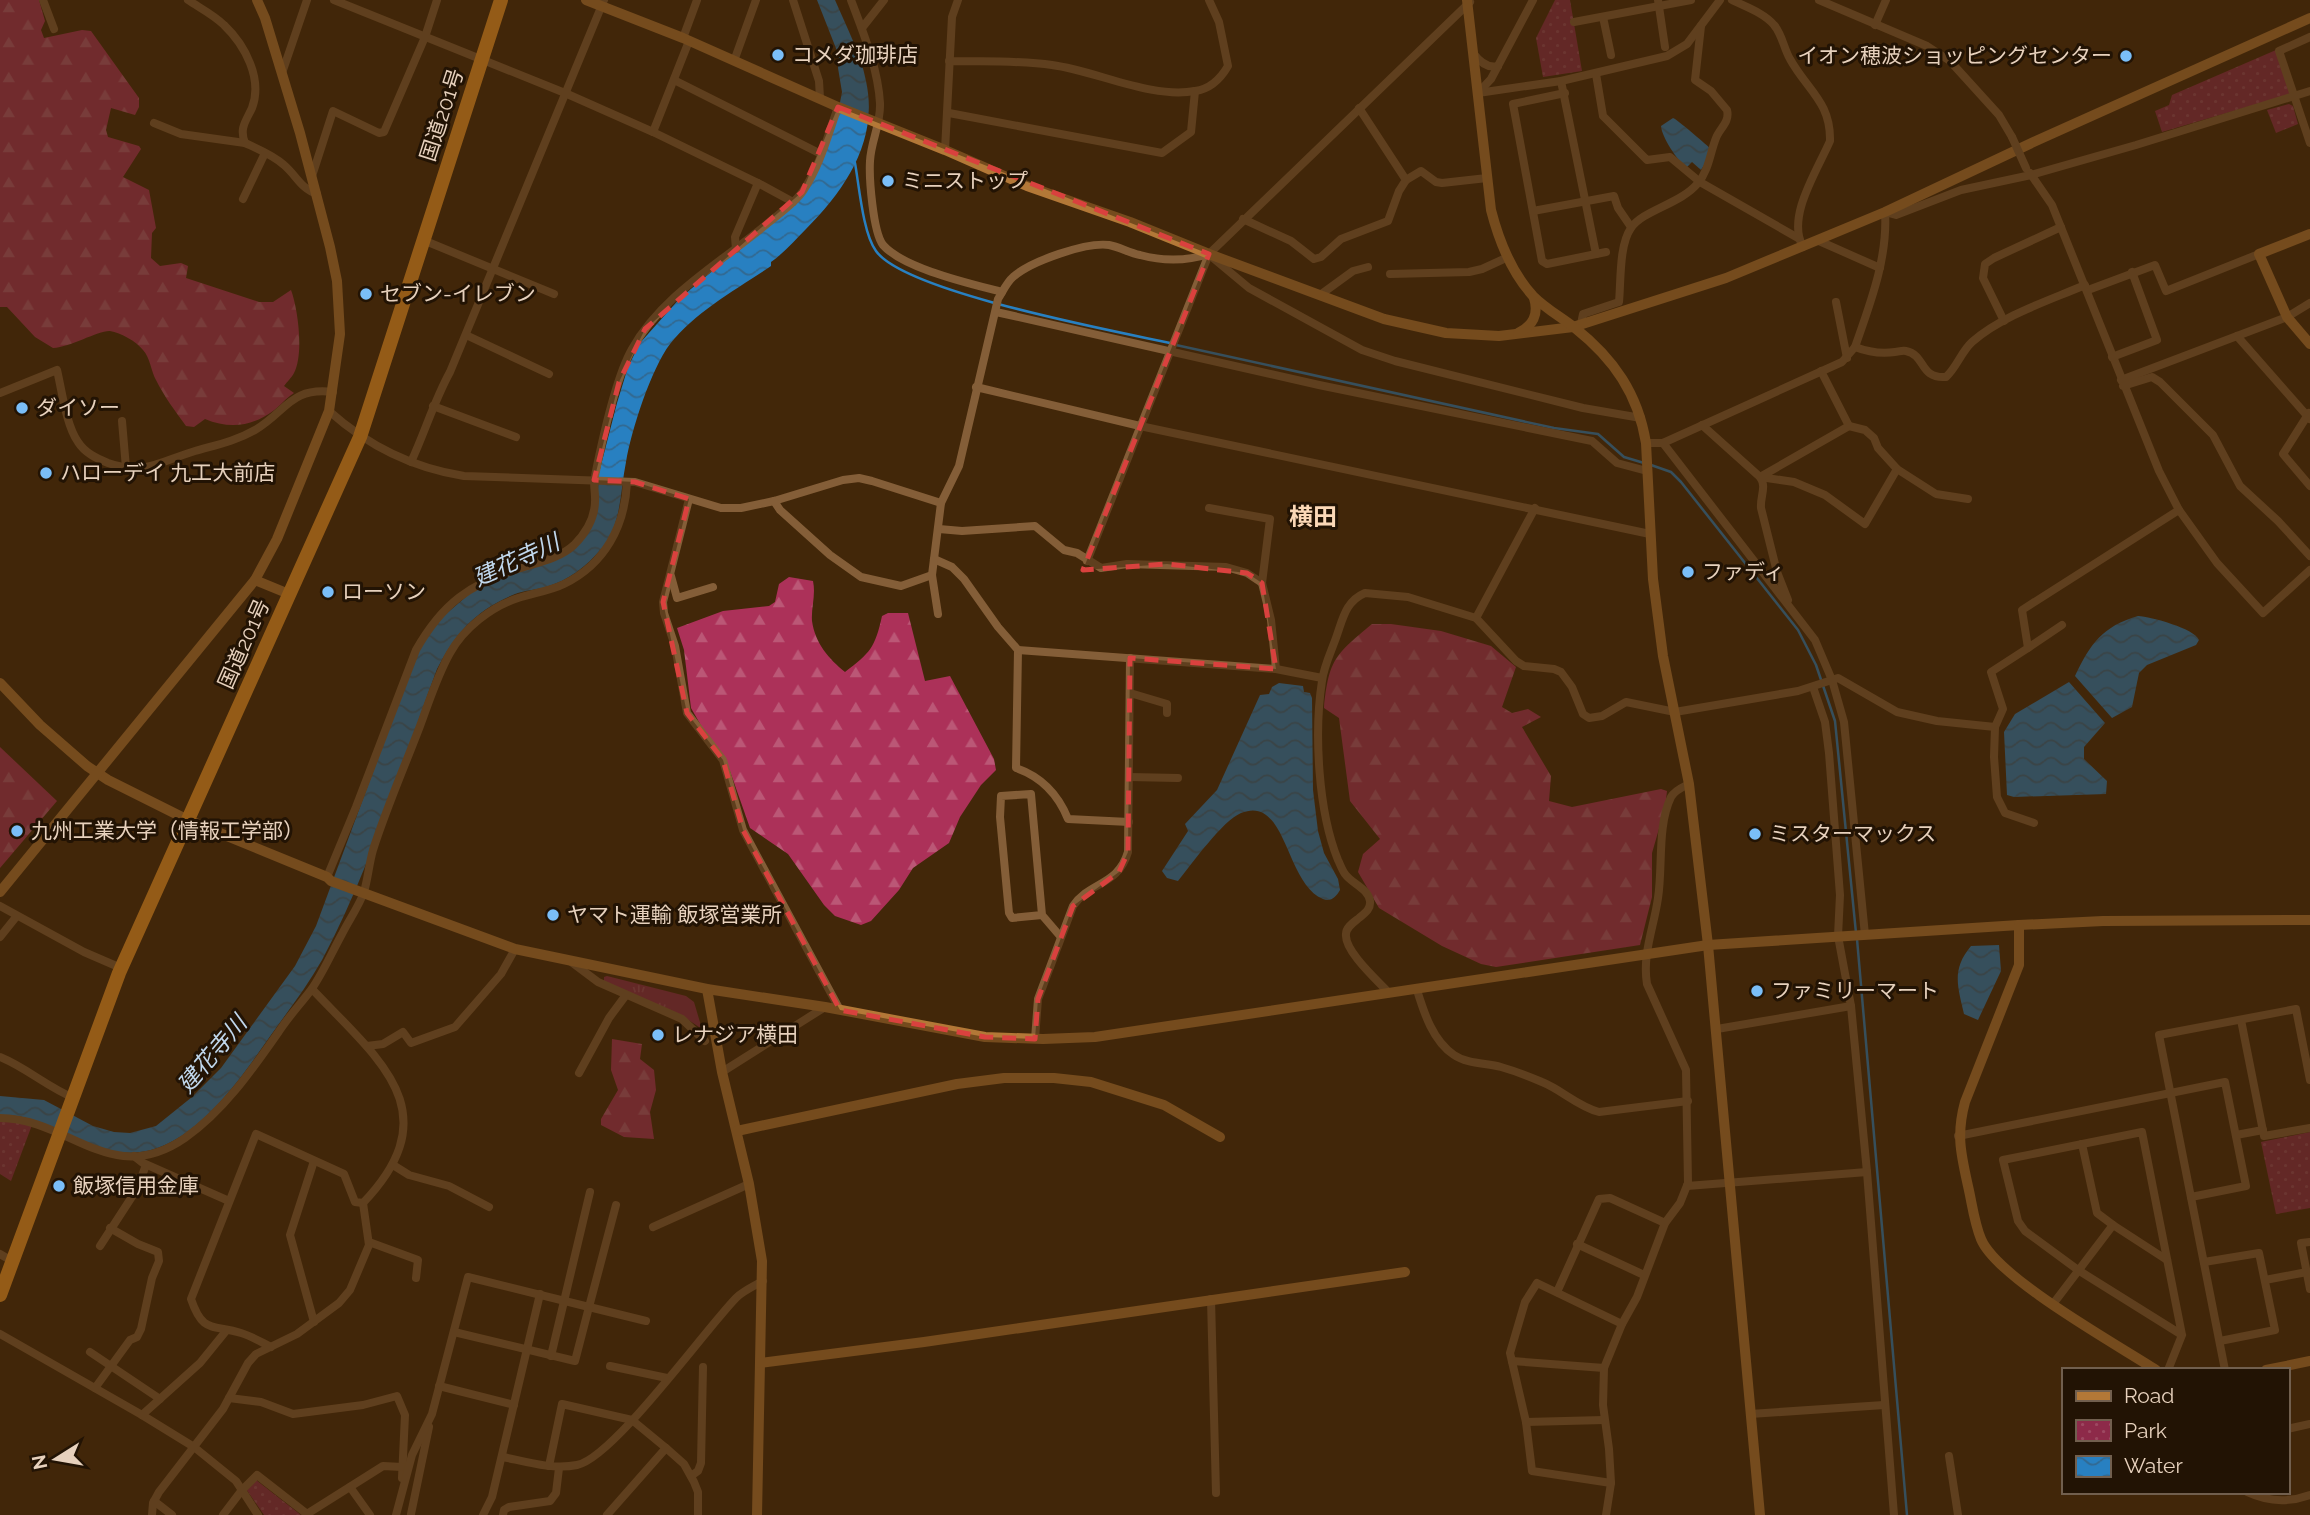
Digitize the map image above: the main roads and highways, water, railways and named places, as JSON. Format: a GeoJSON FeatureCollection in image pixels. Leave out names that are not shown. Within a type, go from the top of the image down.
{"type":"FeatureCollection","features":[{"type":"Feature","properties":{"kind":"highway","name":"国道201号"},"geometry":{"type":"LineString","coordinates":[[0,1295],[6,1257],[60,1134],[121,968],[360,437],[501,0]]}},
{"type":"Feature","properties":{"kind":"water"},"geometry":{"type":"Polygon","coordinates":[[[817,0],[835,0],[864,71],[869,103],[868,123],[856,162],[821,214],[771,262],[771,266],[704,311],[670,344],[649,384],[637,418],[617,518],[609,539],[602,548],[570,577],[546,587],[515,594],[489,607],[468,624],[452,644],[437,669],[370,853],[340,925],[315,972],[249,1066],[226,1095],[198,1123],[183,1135],[151,1150],[130,1153],[110,1151],[39,1122],[0,1115],[0,1096],[44,1100],[93,1126],[130,1133],[156,1126],[192,1097],[221,1068],[295,966],[316,926],[417,653],[439,620],[474,590],[570,549],[597,506],[599,473],[617,403],[628,367],[640,343],[681,297],[795,203],[837,118],[842,92],[839,56],[817,0]]]}},
{"type":"Feature","properties":{"kind":"water"},"geometry":{"type":"Polygon","coordinates":[[[1673,118],[1710,148],[1701,170],[1692,162],[1686,168],[1667,142],[1661,126],[1673,118]]]}},
{"type":"Feature","properties":{"kind":"water"},"geometry":{"type":"Polygon","coordinates":[[[2138,616],[2181,627],[2199,640],[2196,645],[2147,665],[2139,673],[2132,707],[2112,718],[2075,676],[2099,638],[2116,625],[2138,616]]]}},
{"type":"Feature","properties":{"kind":"water"},"geometry":{"type":"Polygon","coordinates":[[[2069,682],[2105,723],[2084,747],[2084,759],[2107,781],[2106,794],[2007,795],[2004,732],[2015,714],[2069,682]]]}},
{"type":"Feature","properties":{"kind":"water"},"geometry":{"type":"Polygon","coordinates":[[[1279,683],[1303,686],[1304,692],[1310,693],[1312,698],[1313,790],[1318,831],[1340,890],[1335,897],[1328,900],[1310,890],[1277,828],[1268,816],[1256,811],[1241,813],[1225,825],[1178,881],[1167,878],[1162,871],[1188,831],[1185,824],[1217,790],[1260,695],[1269,694],[1272,687],[1279,683]]]}},
{"type":"Feature","properties":{"kind":"water"},"geometry":{"type":"Polygon","coordinates":[[[1999,945],[2001,971],[1978,1020],[1964,1014],[1958,971],[1971,946],[1999,945]]]}},
{"type":"Feature","properties":{"kind":"waterway"},"geometry":{"type":"LineString","coordinates":[[855,163],[868,233],[876,251],[895,266],[926,281],[1013,308],[1170,343]]}},
{"type":"Feature","properties":{"kind":"waterway"},"geometry":{"type":"LineString","coordinates":[[1176,345],[1554,428],[1598,434],[1624,457],[1644,463]]}},
{"type":"Feature","properties":{"kind":"waterway"},"geometry":{"type":"LineString","coordinates":[[1651,465],[1671,472],[1681,482],[1798,630],[1816,665],[1835,721],[1856,933]]}},
{"type":"Feature","properties":{"kind":"waterway"},"geometry":{"type":"LineString","coordinates":[[1857,939],[1907,1515]]}},
{"type":"Feature","properties":{"kind":"place","name":"コメダ珈琲店"},"geometry":{"type":"Point","coordinates":[778,55]}},
{"type":"Feature","properties":{"kind":"place","name":"イオン穂波ショッピングセンター"},"geometry":{"type":"Point","coordinates":[2126,56]}},
{"type":"Feature","properties":{"kind":"place","name":"ミニストップ"},"geometry":{"type":"Point","coordinates":[888,181]}},
{"type":"Feature","properties":{"kind":"place","name":"セブン-イレブン"},"geometry":{"type":"Point","coordinates":[366,294]}},
{"type":"Feature","properties":{"kind":"place","name":"ダイソー"},"geometry":{"type":"Point","coordinates":[22,408]}},
{"type":"Feature","properties":{"kind":"place","name":"ハローデイ 九工大前店"},"geometry":{"type":"Point","coordinates":[46,473]}},
{"type":"Feature","properties":{"kind":"place","name":"ファディ"},"geometry":{"type":"Point","coordinates":[1688,572]}},
{"type":"Feature","properties":{"kind":"place","name":"ローソン"},"geometry":{"type":"Point","coordinates":[328,592]}},
{"type":"Feature","properties":{"kind":"place","name":"九州工業大学（情報工学部）"},"geometry":{"type":"Point","coordinates":[17,831]}},
{"type":"Feature","properties":{"kind":"place","name":"ミスターマックス"},"geometry":{"type":"Point","coordinates":[1755,834]}},
{"type":"Feature","properties":{"kind":"place","name":"ヤマト運輸 飯塚営業所"},"geometry":{"type":"Point","coordinates":[553,915]}},
{"type":"Feature","properties":{"kind":"place","name":"ファミリーマート"},"geometry":{"type":"Point","coordinates":[1757,991]}},
{"type":"Feature","properties":{"kind":"place","name":"レナジア横田"},"geometry":{"type":"Point","coordinates":[658,1035]}},
{"type":"Feature","properties":{"kind":"place","name":"飯塚信用金庫"},"geometry":{"type":"Point","coordinates":[59,1186]}},
{"type":"Feature","properties":{"kind":"district","name":"横田"},"geometry":{"type":"Point","coordinates":[1313,517]}},
{"type":"Feature","properties":{"kind":"water label","name":"建花寺川"},"geometry":{"type":"Point","coordinates":[516,560]}},
{"type":"Feature","properties":{"kind":"water label","name":"建花寺川"},"geometry":{"type":"Point","coordinates":[212,1054]}}]}
